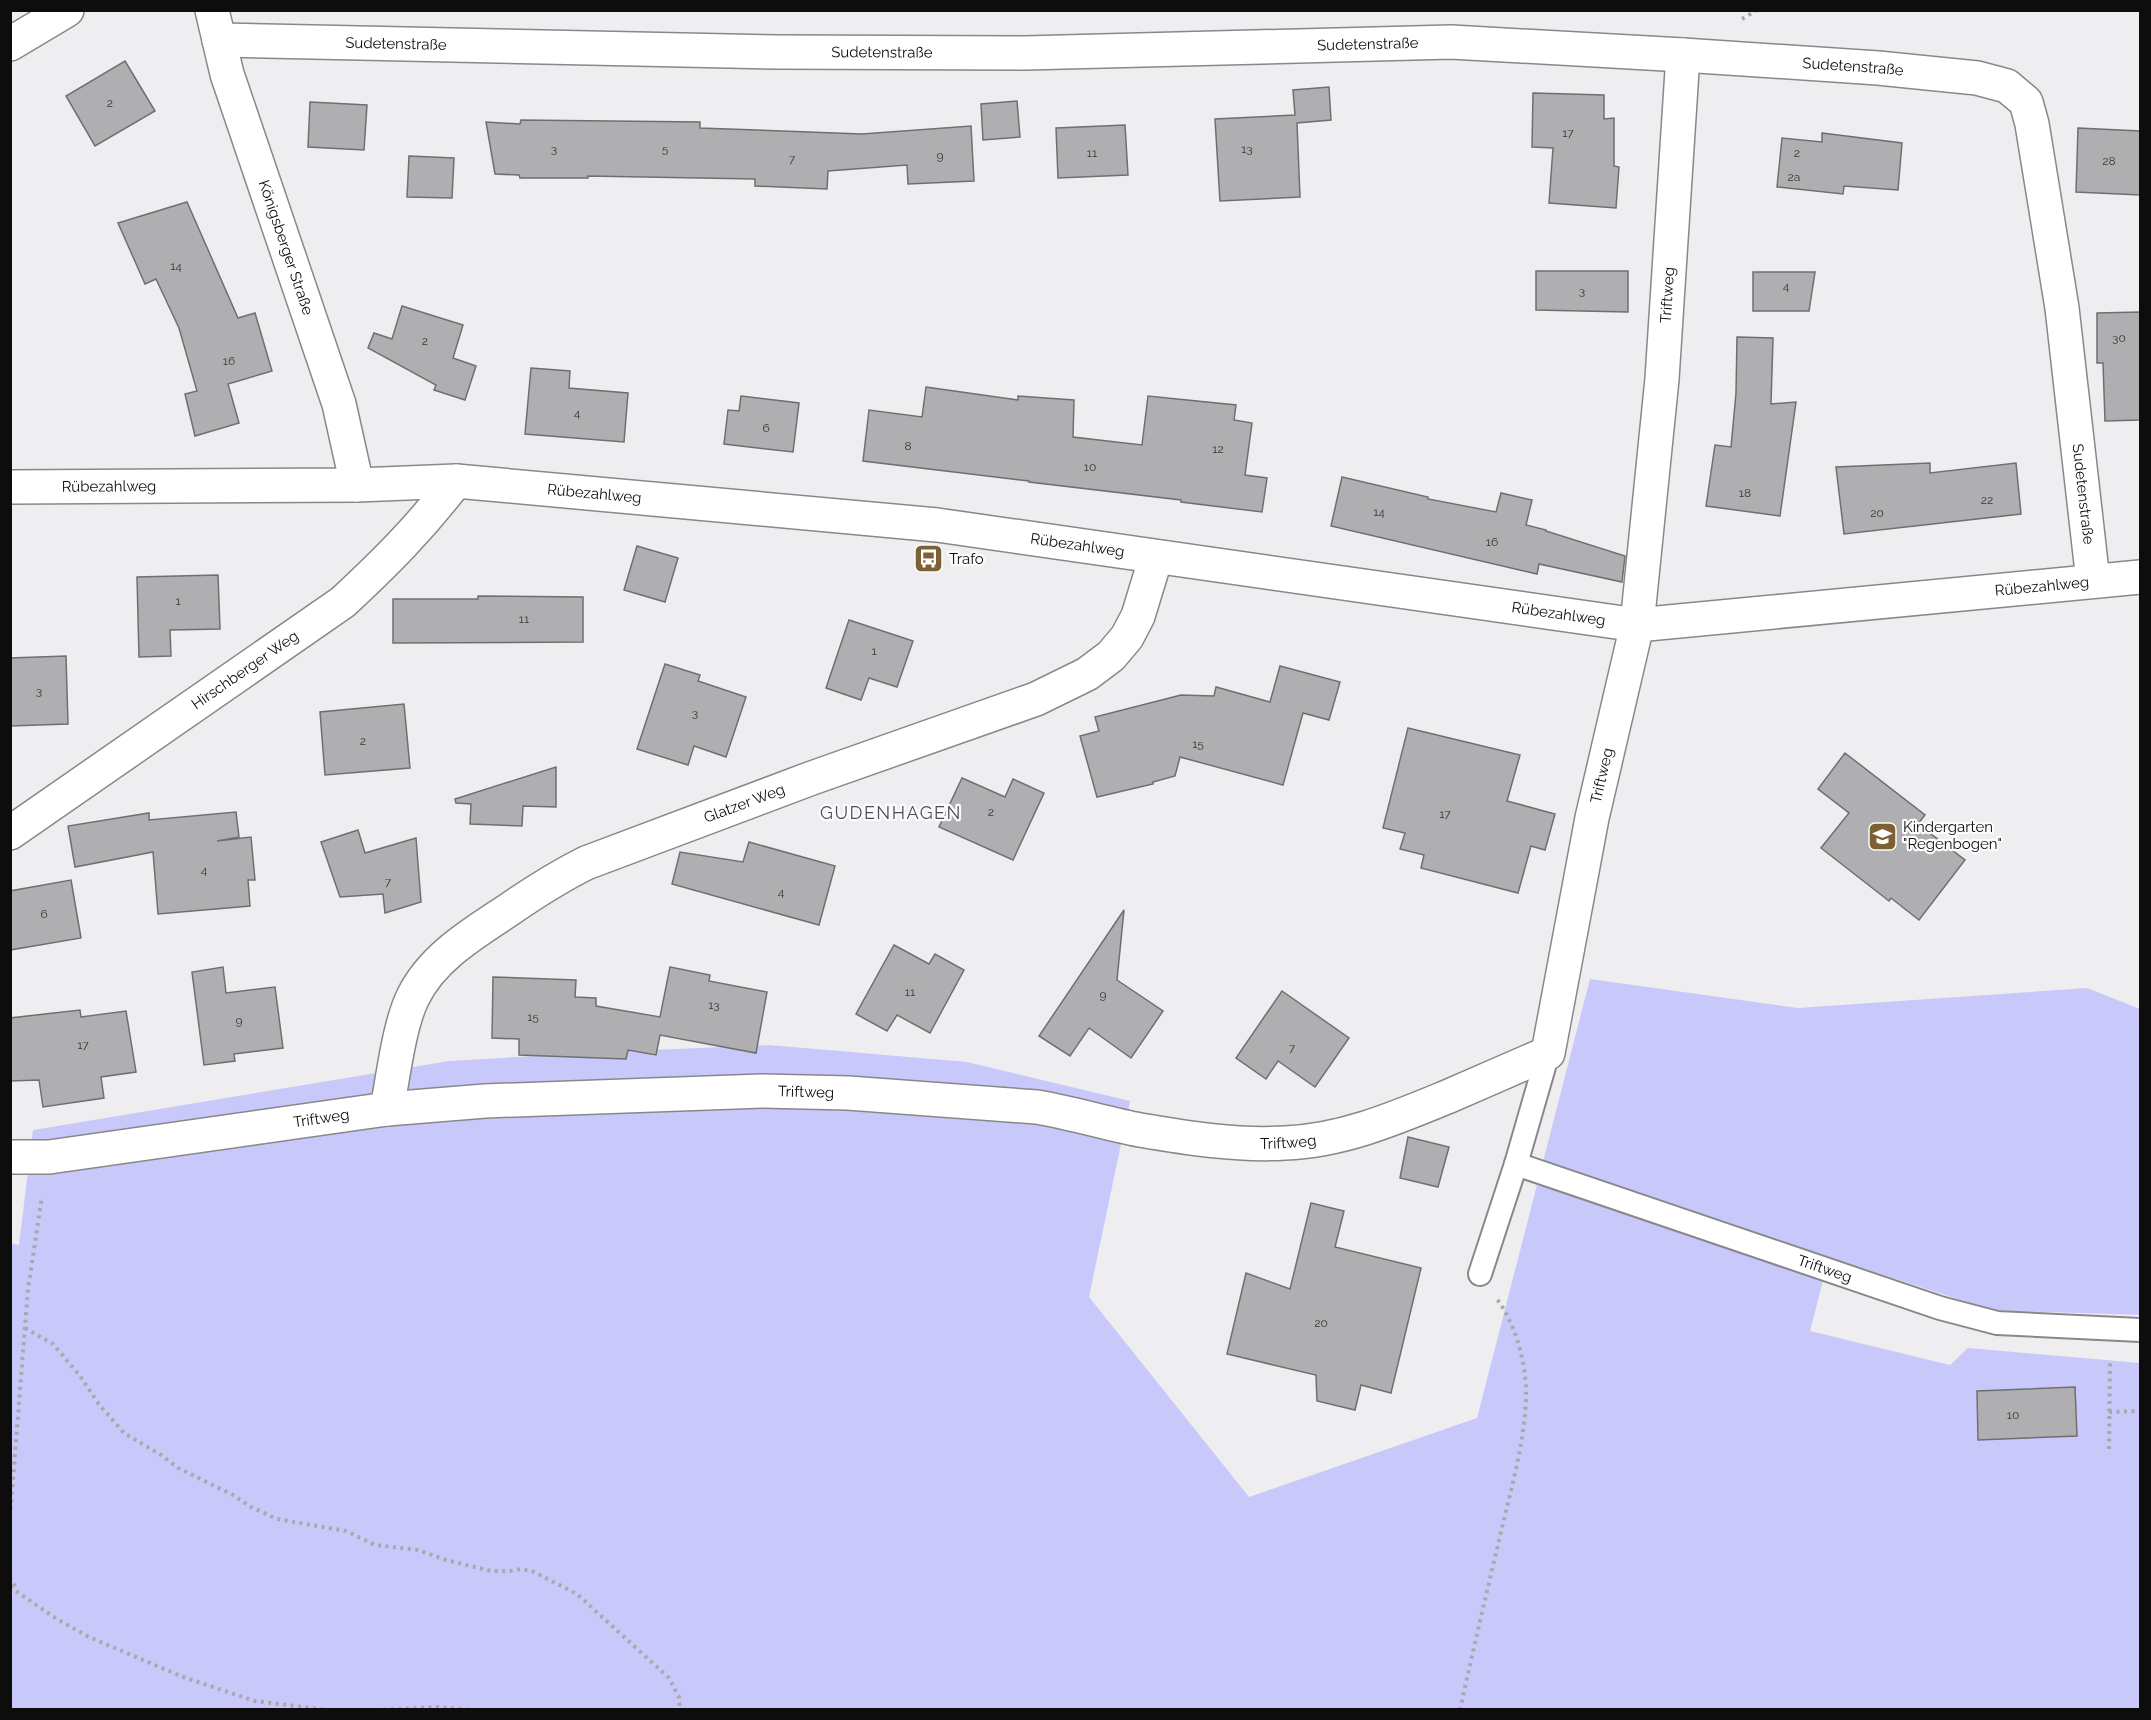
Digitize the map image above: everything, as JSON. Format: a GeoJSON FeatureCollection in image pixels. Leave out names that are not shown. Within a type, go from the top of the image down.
{"type":"FeatureCollection","features":[{"type":"Feature","properties":{"kind":"street"},"geometry":{"type":"LineString","coordinates":[[10,44],[67,10]]}},
{"type":"Feature","properties":{"kind":"street","name":"Sudetenstraße"},"geometry":{"type":"LineString","coordinates":[[216,25],[765,52],[1013,53],[1451,42],[1878,68],[1977,78],[2007,86],[2026,102],[2032,124],[2061,308],[2093,581]]}},
{"type":"Feature","properties":{"kind":"street","name":"Königsberger Straße"},"geometry":{"type":"LineString","coordinates":[[216,25],[231,85],[339,404],[357,484]]}},
{"type":"Feature","properties":{"kind":"street","name":"Triftweg"},"geometry":{"type":"LineString","coordinates":[[10,1157],[49,1157],[387,1109],[485,1101],[609,1095],[762,1091],[848,1093],[1037,1107],[1140,1130],[1215,1141],[1285,1143],[1323,1140],[1404,1115],[1495,1078],[1548,1053],[1592,818],[1637,625],[1662,379],[1683,55]]}},
{"type":"Feature","properties":{"kind":"street","name":"Rübezahlweg"},"geometry":{"type":"LineString","coordinates":[[10,487],[456,481],[937,525],[1637,625],[2140,577]]}},
{"type":"Feature","properties":{"kind":"street","name":"Hirschberger Weg"},"geometry":{"type":"LineString","coordinates":[[10,833],[343,602],[406,542],[456,481]]}},
{"type":"Feature","properties":{"kind":"street","name":"Glatzer Weg"},"geometry":{"type":"LineString","coordinates":[[387,1109],[404,1021],[412,998],[425,978],[468,936],[561,875],[586,863],[813,778],[1036,699],[1087,674],[1111,656],[1127,637],[1138,616],[1156,557]]}},
{"type":"Feature","properties":{"kind":"lane"},"geometry":{"type":"LineString","coordinates":[[1480,1274],[1516,1164],[1548,1053]]}},
{"type":"Feature","properties":{"kind":"lane","name":"Triftweg"},"geometry":{"type":"LineString","coordinates":[[1516,1164],[1940,1308],[1997,1323],[2140,1330]]}},
{"type":"Feature","properties":{"kind":"path"},"geometry":{"type":"LineString","coordinates":[[10,1516],[35,1235],[49,1157]]}},
{"type":"Feature","properties":{"kind":"path"},"geometry":{"type":"LineString","coordinates":[[1460,1710],[1515,1470],[1524,1424],[1526,1389],[1522,1357],[1513,1329],[1503,1308],[1480,1274]]}},
{"type":"Feature","properties":{"kind":"path"},"geometry":{"type":"LineString","coordinates":[[25,1328],[53,1344],[124,1433],[178,1468],[233,1495],[251,1507],[277,1519],[346,1531],[375,1545],[418,1550],[446,1560],[491,1570],[522,1569],[534,1572],[577,1594],[669,1678],[679,1697],[680,1710]]}},
{"type":"Feature","properties":{"kind":"path"},"geometry":{"type":"LineString","coordinates":[[2109,1449],[2110,1365],[2116,1329]]}},
{"type":"Feature","properties":{"kind":"path"},"geometry":{"type":"LineString","coordinates":[[2109,1412],[2140,1411]]}},
{"type":"Feature","properties":{"kind":"path"},"geometry":{"type":"LineString","coordinates":[[10,1429],[18,1428]]}},
{"type":"Feature","properties":{"kind":"path"},"geometry":{"type":"LineString","coordinates":[[10,1577],[17,1590]]}},
{"type":"Feature","properties":{"kind":"path"},"geometry":{"type":"LineString","coordinates":[[10,1587],[57,1619],[89,1637],[183,1677],[255,1701],[327,1710]]}},
{"type":"Feature","properties":{"kind":"path"},"geometry":{"type":"LineString","coordinates":[[376,1710],[438,1707],[472,1710]]}},
{"type":"Feature","properties":{"kind":"shaded area"},"geometry":{"type":"Polygon","coordinates":[[[1590,979],[1798,1008],[2087,988],[2140,1009],[2140,1315],[1991,1310],[1829,1257],[1810,1331],[1950,1365],[1968,1348],[2140,1363],[2140,1709],[11,1710],[10,1243],[19,1245],[33,1130],[449,1061],[769,1045],[967,1062],[1130,1101],[1089,1297],[1249,1497],[1477,1418],[1590,979]]]}},
{"type":"Feature","properties":{"kind":"building"},"geometry":{"type":"Polygon","coordinates":[[[125,61],[155,111],[95,146],[66,96],[125,61]]]}},
{"type":"Feature","properties":{"kind":"building"},"geometry":{"type":"Polygon","coordinates":[[[1329,87],[1331,120],[1297,123],[1300,197],[1220,201],[1215,119],[1295,115],[1293,90],[1329,87]]]}},
{"type":"Feature","properties":{"kind":"building"},"geometry":{"type":"Polygon","coordinates":[[[1533,93],[1604,95],[1604,119],[1614,118],[1614,166],[1619,167],[1616,208],[1549,203],[1553,148],[1532,147],[1533,93]]]}},
{"type":"Feature","properties":{"kind":"building"},"geometry":{"type":"Polygon","coordinates":[[[1017,101],[1020,137],[983,140],[981,104],[1017,101]]]}},
{"type":"Feature","properties":{"kind":"building"},"geometry":{"type":"Polygon","coordinates":[[[310,102],[367,105],[364,150],[308,147],[310,102]]]}},
{"type":"Feature","properties":{"kind":"building"},"geometry":{"type":"Polygon","coordinates":[[[521,120],[700,122],[700,128],[862,134],[971,126],[974,181],[908,184],[907,165],[828,171],[827,189],[755,186],[755,179],[588,176],[588,178],[520,178],[519,175],[495,174],[486,122],[520,124],[521,120]]]}},
{"type":"Feature","properties":{"kind":"building"},"geometry":{"type":"Polygon","coordinates":[[[1125,125],[1128,175],[1058,178],[1056,128],[1125,125]]]}},
{"type":"Feature","properties":{"kind":"building"},"geometry":{"type":"Polygon","coordinates":[[[2078,128],[2140,131],[2140,195],[2076,192],[2078,128]]]}},
{"type":"Feature","properties":{"kind":"building"},"geometry":{"type":"Polygon","coordinates":[[[1822,133],[1902,143],[1898,190],[1844,186],[1843,194],[1777,187],[1782,138],[1822,142],[1822,133]]]}},
{"type":"Feature","properties":{"kind":"building"},"geometry":{"type":"Polygon","coordinates":[[[409,156],[454,158],[452,198],[407,197],[409,156]]]}},
{"type":"Feature","properties":{"kind":"building"},"geometry":{"type":"Polygon","coordinates":[[[187,202],[238,318],[255,313],[272,371],[228,384],[239,423],[195,436],[185,394],[197,391],[179,328],[156,279],[145,284],[118,223],[187,202]]]}},
{"type":"Feature","properties":{"kind":"building"},"geometry":{"type":"Polygon","coordinates":[[[1536,271],[1628,271],[1628,312],[1536,310],[1536,271]]]}},
{"type":"Feature","properties":{"kind":"building"},"geometry":{"type":"Polygon","coordinates":[[[1753,272],[1815,272],[1809,311],[1753,311],[1753,272]]]}},
{"type":"Feature","properties":{"kind":"building"},"geometry":{"type":"Polygon","coordinates":[[[402,306],[463,325],[453,358],[476,366],[465,400],[434,390],[436,385],[368,348],[374,333],[392,339],[402,306]]]}},
{"type":"Feature","properties":{"kind":"building"},"geometry":{"type":"Polygon","coordinates":[[[2140,312],[2140,420],[2105,421],[2103,363],[2097,363],[2097,313],[2140,312]]]}},
{"type":"Feature","properties":{"kind":"building"},"geometry":{"type":"Polygon","coordinates":[[[1737,337],[1773,338],[1771,404],[1796,402],[1780,516],[1706,506],[1715,445],[1731,447],[1736,393],[1737,337]]]}},
{"type":"Feature","properties":{"kind":"building"},"geometry":{"type":"Polygon","coordinates":[[[531,368],[570,371],[569,388],[628,393],[624,442],[525,434],[531,368]]]}},
{"type":"Feature","properties":{"kind":"building"},"geometry":{"type":"Polygon","coordinates":[[[926,387],[1018,400],[1018,396],[1074,400],[1073,437],[1142,445],[1148,396],[1236,405],[1234,420],[1252,423],[1245,475],[1267,478],[1262,512],[863,461],[869,410],[922,417],[926,387]]]}},
{"type":"Feature","properties":{"kind":"building"},"geometry":{"type":"Polygon","coordinates":[[[741,396],[799,403],[793,452],[724,444],[728,410],[739,411],[741,396]]]}},
{"type":"Feature","properties":{"kind":"building"},"geometry":{"type":"Polygon","coordinates":[[[1930,463],[1930,473],[2016,463],[2021,514],[1844,534],[1836,467],[1930,463]]]}},
{"type":"Feature","properties":{"kind":"building"},"geometry":{"type":"Polygon","coordinates":[[[1342,477],[1428,497],[1428,499],[1496,512],[1501,493],[1532,500],[1526,525],[1625,556],[1622,582],[1539,564],[1537,574],[1331,526],[1342,477]]]}},
{"type":"Feature","properties":{"kind":"building"},"geometry":{"type":"Polygon","coordinates":[[[637,546],[678,558],[665,602],[624,590],[637,546]]]}},
{"type":"Feature","properties":{"kind":"building"},"geometry":{"type":"Polygon","coordinates":[[[218,575],[220,629],[170,630],[171,656],[139,657],[137,577],[218,575]]]}},
{"type":"Feature","properties":{"kind":"building"},"geometry":{"type":"Polygon","coordinates":[[[478,596],[583,597],[583,642],[393,643],[393,599],[478,599],[478,596]]]}},
{"type":"Feature","properties":{"kind":"building"},"geometry":{"type":"Polygon","coordinates":[[[849,620],[913,641],[897,687],[869,678],[861,700],[826,688],[849,620]]]}},
{"type":"Feature","properties":{"kind":"building"},"geometry":{"type":"Polygon","coordinates":[[[66,656],[68,724],[10,726],[10,658],[66,656]]]}},
{"type":"Feature","properties":{"kind":"building"},"geometry":{"type":"Polygon","coordinates":[[[665,664],[700,675],[698,681],[746,697],[726,757],[694,746],[688,765],[637,749],[665,664]]]}},
{"type":"Feature","properties":{"kind":"building"},"geometry":{"type":"Polygon","coordinates":[[[1280,666],[1340,682],[1329,720],[1303,713],[1283,785],[1180,757],[1175,776],[1153,782],[1153,784],[1097,797],[1080,736],[1099,731],[1095,717],[1181,695],[1214,696],[1216,687],[1270,702],[1280,666]]]}},
{"type":"Feature","properties":{"kind":"building"},"geometry":{"type":"Polygon","coordinates":[[[404,704],[410,768],[325,775],[320,712],[404,704]]]}},
{"type":"Feature","properties":{"kind":"building"},"geometry":{"type":"Polygon","coordinates":[[[1408,728],[1520,755],[1507,801],[1555,814],[1545,850],[1531,846],[1518,893],[1421,868],[1424,855],[1400,849],[1405,833],[1383,828],[1408,728]]]}},
{"type":"Feature","properties":{"kind":"building","name":"Kindergarten \"Regenbogen\""},"geometry":{"type":"Polygon","coordinates":[[[1845,753],[1925,815],[1918,824],[1965,860],[1919,920],[1891,898],[1889,901],[1821,848],[1849,813],[1818,789],[1845,753]]]}},
{"type":"Feature","properties":{"kind":"building"},"geometry":{"type":"Polygon","coordinates":[[[556,767],[556,807],[523,806],[522,826],[470,824],[471,804],[456,803],[455,799],[556,767]]]}},
{"type":"Feature","properties":{"kind":"building"},"geometry":{"type":"Polygon","coordinates":[[[962,778],[1005,797],[1013,779],[1044,793],[1013,860],[939,827],[962,778]]]}},
{"type":"Feature","properties":{"kind":"building"},"geometry":{"type":"Polygon","coordinates":[[[236,812],[239,837],[217,841],[251,837],[255,880],[248,880],[250,906],[158,914],[153,852],[75,867],[68,826],[149,813],[149,820],[236,812]]]}},
{"type":"Feature","properties":{"kind":"building"},"geometry":{"type":"Polygon","coordinates":[[[358,830],[365,853],[416,838],[421,902],[385,913],[383,894],[340,897],[321,842],[358,830]]]}},
{"type":"Feature","properties":{"kind":"building"},"geometry":{"type":"Polygon","coordinates":[[[749,842],[835,866],[819,925],[672,884],[680,852],[743,862],[749,842]]]}},
{"type":"Feature","properties":{"kind":"building"},"geometry":{"type":"Polygon","coordinates":[[[71,880],[81,938],[10,950],[10,891],[71,880]]]}},
{"type":"Feature","properties":{"kind":"building"},"geometry":{"type":"Polygon","coordinates":[[[1124,910],[1117,980],[1163,1011],[1131,1058],[1089,1028],[1070,1056],[1039,1036],[1124,910]]]}},
{"type":"Feature","properties":{"kind":"building"},"geometry":{"type":"Polygon","coordinates":[[[894,945],[929,964],[935,954],[964,970],[930,1033],[897,1015],[887,1031],[856,1014],[894,945]]]}},
{"type":"Feature","properties":{"kind":"building"},"geometry":{"type":"Polygon","coordinates":[[[223,967],[226,993],[275,987],[283,1048],[234,1054],[235,1061],[204,1065],[192,972],[223,967]]]}},
{"type":"Feature","properties":{"kind":"building"},"geometry":{"type":"Polygon","coordinates":[[[670,967],[710,975],[709,981],[767,992],[756,1053],[660,1035],[656,1055],[628,1050],[626,1059],[519,1055],[519,1039],[492,1038],[493,977],[576,980],[575,997],[596,998],[596,1006],[660,1017],[670,967]]]}},
{"type":"Feature","properties":{"kind":"building"},"geometry":{"type":"Polygon","coordinates":[[[1282,991],[1349,1038],[1315,1087],[1278,1061],[1266,1079],[1236,1058],[1282,991]]]}},
{"type":"Feature","properties":{"kind":"building"},"geometry":{"type":"Polygon","coordinates":[[[80,1010],[81,1017],[126,1011],[136,1072],[101,1077],[104,1098],[43,1107],[39,1080],[10,1081],[10,1018],[80,1010]]]}},
{"type":"Feature","properties":{"kind":"building"},"geometry":{"type":"Polygon","coordinates":[[[1408,1137],[1449,1147],[1438,1187],[1400,1178],[1408,1137]]]}},
{"type":"Feature","properties":{"kind":"building"},"geometry":{"type":"Polygon","coordinates":[[[1311,1203],[1344,1211],[1335,1247],[1421,1268],[1391,1393],[1361,1385],[1355,1410],[1317,1401],[1316,1375],[1227,1354],[1246,1273],[1290,1289],[1311,1203]]]}},
{"type":"Feature","properties":{"kind":"building"},"geometry":{"type":"Polygon","coordinates":[[[2075,1387],[2077,1436],[1978,1440],[1977,1391],[2075,1387]]]}},
{"type":"Feature","properties":{"kind":"place","name":"Trafo"},"geometry":{"type":"Point","coordinates":[928,559]}},
{"type":"Feature","properties":{"kind":"place","name":"Kindergarten \"Regenbogen\""},"geometry":{"type":"Point","coordinates":[1882,836]}},
{"type":"Feature","properties":{"kind":"district","name":"GUDENHAGEN"},"geometry":{"type":"Point","coordinates":[891,813]}}]}
